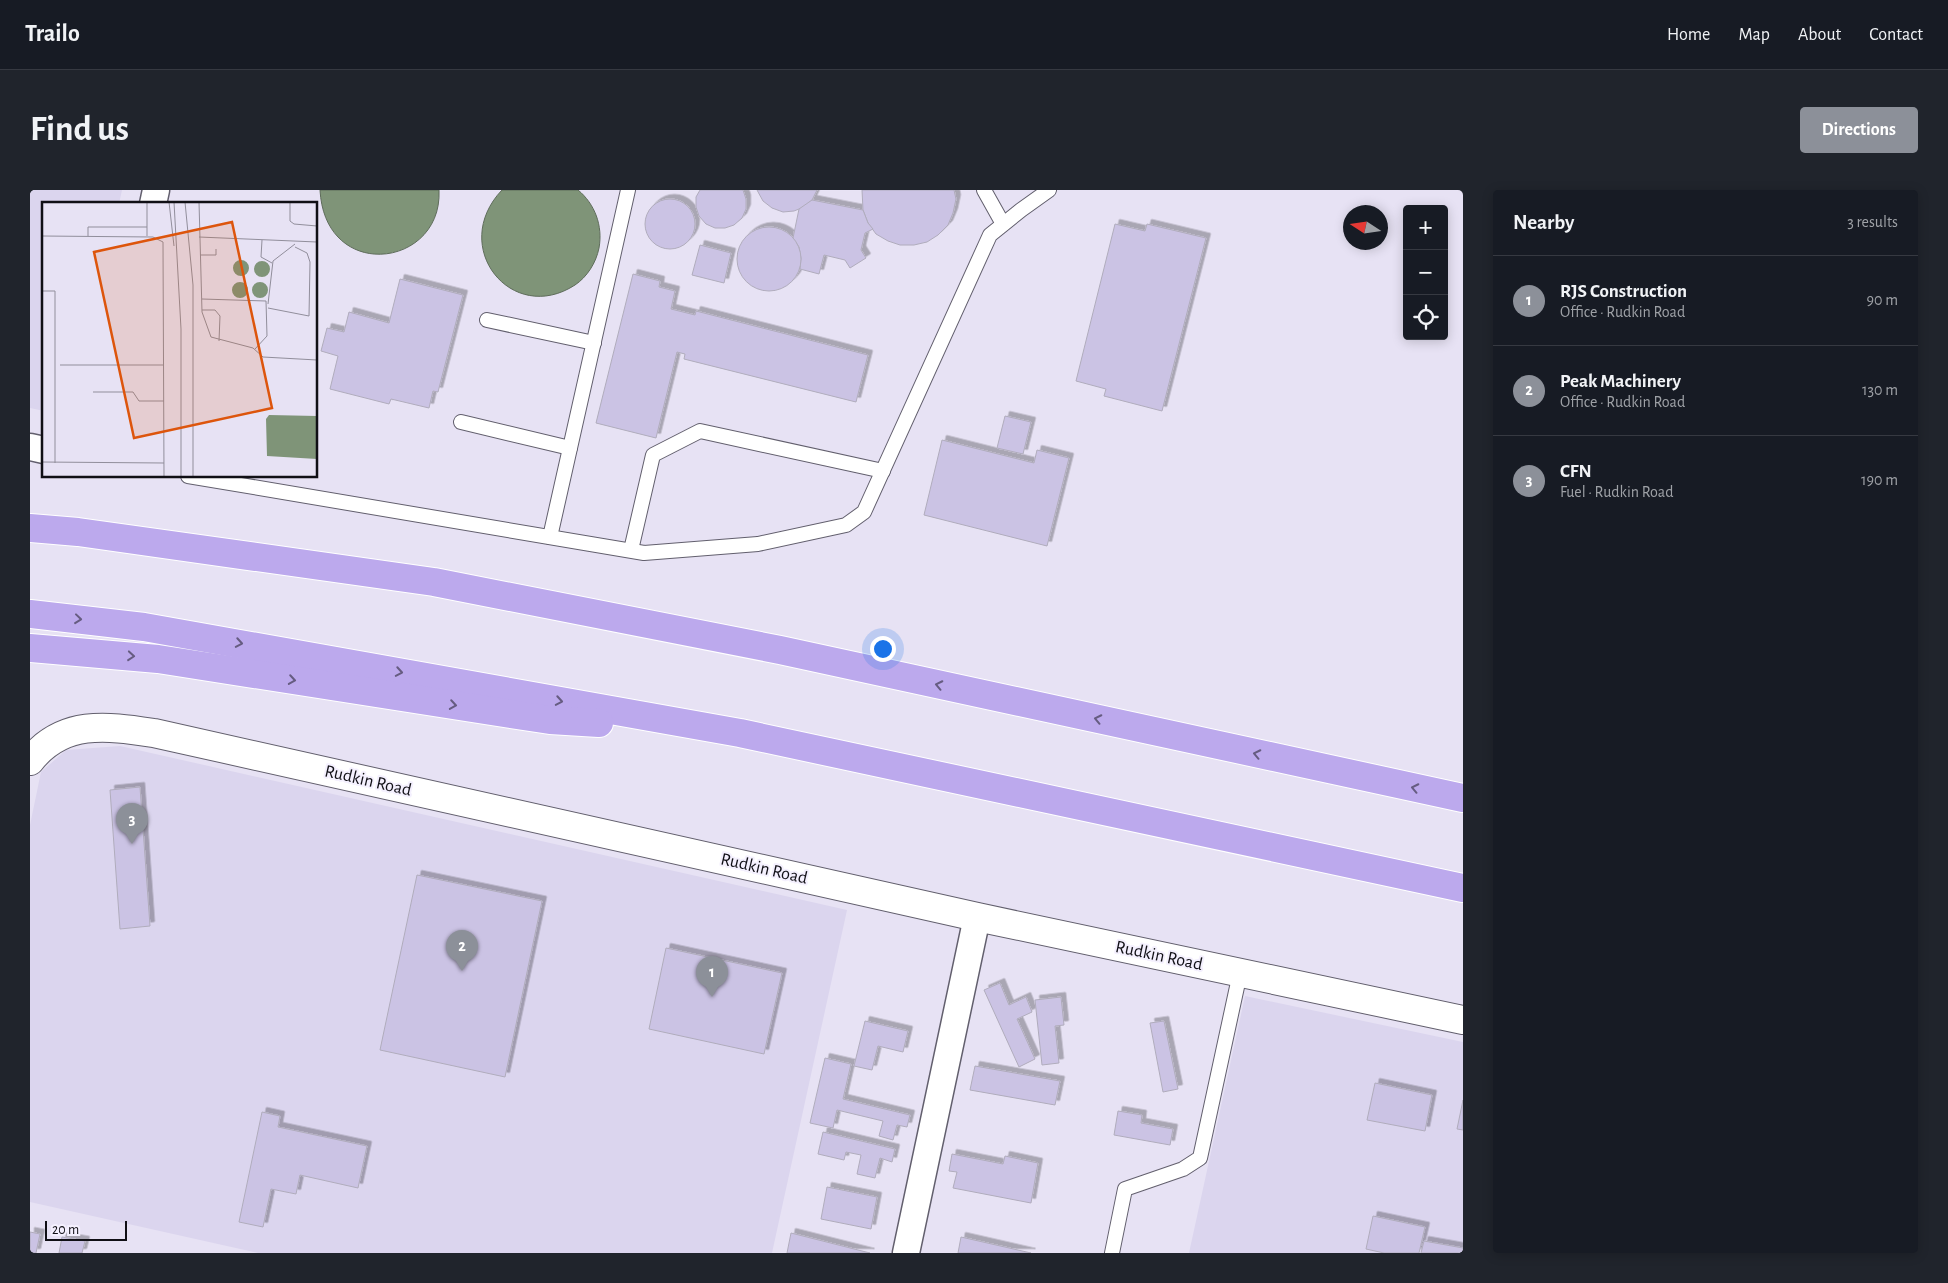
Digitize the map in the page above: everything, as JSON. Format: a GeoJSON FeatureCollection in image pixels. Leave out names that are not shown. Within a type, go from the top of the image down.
{"type":"FeatureCollection","features":[{"type":"Feature","properties":{"kind":"highway"},"geometry":{"type":"LineString","coordinates":[[30,523],[78,532],[434,582],[780,650],[1463,798]]}},
{"type":"Feature","properties":{"kind":"highway"},"geometry":{"type":"LineString","coordinates":[[30,528],[78,532]]}},
{"type":"Feature","properties":{"kind":"highway"},"geometry":{"type":"LineString","coordinates":[[30,614],[144,626],[740,733],[1463,888]]}},
{"type":"Feature","properties":{"kind":"highway"},"geometry":{"type":"LineString","coordinates":[[30,648],[158,659],[550,720],[740,733]]}},
{"type":"Feature","properties":{"kind":"street","name":"Rudkin Road"},"geometry":{"type":"LineString","coordinates":[[30,761],[36,753],[65,733],[92,727],[114,727],[154,732],[977,917],[1463,1020]]}},
{"type":"Feature","properties":{"kind":"street"},"geometry":{"type":"LineString","coordinates":[[906,1253],[977,917]]}},
{"type":"Feature","properties":{"kind":"lane"},"geometry":{"type":"LineString","coordinates":[[550,537],[628,190]]}},
{"type":"Feature","properties":{"kind":"lane"},"geometry":{"type":"LineString","coordinates":[[984,190],[1003,224]]}},
{"type":"Feature","properties":{"kind":"lane"},"geometry":{"type":"LineString","coordinates":[[222,479],[644,552],[758,544],[846,525],[864,512],[990,235],[1049,190]]}},
{"type":"Feature","properties":{"kind":"lane"},"geometry":{"type":"LineString","coordinates":[[487,320],[594,343]]}},
{"type":"Feature","properties":{"kind":"lane"},"geometry":{"type":"LineString","coordinates":[[461,422],[570,448]]}},
{"type":"Feature","properties":{"kind":"lane"},"geometry":{"type":"LineString","coordinates":[[631,550],[653,455],[700,432],[883,471]]}},
{"type":"Feature","properties":{"kind":"lane"},"geometry":{"type":"LineString","coordinates":[[1112,1253],[1125,1189],[1183,1169],[1200,1158],[1240,973]]}},
{"type":"Feature","properties":{"kind":"shaded area"},"geometry":{"type":"Polygon","coordinates":[[[30,190],[122,190],[119,202],[42,202],[42,411],[30,408],[30,190]]]}},
{"type":"Feature","properties":{"kind":"shaded area"},"geometry":{"type":"Polygon","coordinates":[[[320,190],[439,190],[435,216],[423,236],[404,249],[383,254],[361,251],[341,240],[327,220],[320,190]]]}},
{"type":"Feature","properties":{"kind":"shaded area"},"geometry":{"type":"Polygon","coordinates":[[[502,190],[578,190],[584,196],[593,209],[599,224],[600,240],[598,254],[593,264],[579,282],[552,295],[529,295],[510,288],[495,274],[485,256],[482,235],[487,212],[502,190]]]}},
{"type":"Feature","properties":{"kind":"shaded area"},"geometry":{"type":"Polygon","coordinates":[[[120,746],[847,910],[772,1253],[258,1253],[30,1202],[30,825],[41,772],[66,750],[120,746]]]}},
{"type":"Feature","properties":{"kind":"shaded area"},"geometry":{"type":"Polygon","coordinates":[[[1245,996],[1463,1042],[1463,1253],[1189,1253],[1245,996]]]}},
{"type":"Feature","properties":{"kind":"building"},"geometry":{"type":"Polygon","coordinates":[[[700,190],[743,190],[746,199],[746,209],[742,218],[734,225],[725,228],[715,228],[706,224],[699,216],[696,207],[696,197],[700,190]]]}},
{"type":"Feature","properties":{"kind":"building"},"geometry":{"type":"Polygon","coordinates":[[[757,190],[817,190],[812,200],[804,207],[794,211],[783,212],[772,208],[763,201],[757,190]]]}},
{"type":"Feature","properties":{"kind":"building"},"geometry":{"type":"Polygon","coordinates":[[[862,190],[954,190],[956,199],[948,225],[938,235],[927,242],[914,245],[900,245],[876,234],[868,223],[863,210],[862,190]]]}},
{"type":"Feature","properties":{"kind":"building"},"geometry":{"type":"Polygon","coordinates":[[[665,199],[675,199],[688,206],[695,219],[695,229],[688,242],[675,249],[665,249],[656,245],[649,238],[645,229],[645,219],[649,210],[656,203],[665,199]]]}},
{"type":"Feature","properties":{"kind":"building"},"geometry":{"type":"Polygon","coordinates":[[[812,200],[863,210],[868,223],[873,229],[865,233],[861,250],[866,258],[850,268],[845,260],[824,255],[819,274],[800,269],[799,247],[793,238],[799,209],[812,200]]]}},
{"type":"Feature","properties":{"kind":"building"},"geometry":{"type":"Polygon","coordinates":[[[1115,224],[1145,231],[1147,224],[1206,238],[1162,411],[1104,396],[1106,389],[1076,381],[1115,224]]]}},
{"type":"Feature","properties":{"kind":"building"},"geometry":{"type":"Polygon","coordinates":[[[769,227],[787,233],[795,241],[801,259],[795,277],[787,285],[769,291],[751,285],[743,277],[737,259],[743,241],[751,233],[769,227]]]}},
{"type":"Feature","properties":{"kind":"building"},"geometry":{"type":"Polygon","coordinates":[[[700,245],[731,253],[724,283],[692,275],[700,245]]]}},
{"type":"Feature","properties":{"kind":"building"},"geometry":{"type":"Polygon","coordinates":[[[633,274],[660,281],[659,287],[675,291],[671,309],[695,315],[696,311],[868,355],[856,402],[684,359],[685,354],[677,352],[656,438],[596,423],[633,274]]]}},
{"type":"Feature","properties":{"kind":"building"},"geometry":{"type":"Polygon","coordinates":[[[400,279],[463,295],[438,392],[433,391],[429,408],[391,399],[389,404],[330,389],[338,356],[321,351],[327,328],[344,332],[349,312],[389,323],[400,279]]]}},
{"type":"Feature","properties":{"kind":"building"},"geometry":{"type":"Polygon","coordinates":[[[1005,416],[1031,422],[1023,454],[997,448],[1005,416]]]}},
{"type":"Feature","properties":{"kind":"building"},"geometry":{"type":"Polygon","coordinates":[[[942,440],[1034,463],[1037,450],[1069,458],[1047,546],[924,515],[942,440]]]}},
{"type":"Feature","properties":{"kind":"building"},"geometry":{"type":"Polygon","coordinates":[[[140,787],[150,926],[120,929],[110,790],[140,787]]]}},
{"type":"Feature","properties":{"kind":"building"},"geometry":{"type":"Polygon","coordinates":[[[417,875],[542,901],[505,1077],[380,1050],[417,875]]]}},
{"type":"Feature","properties":{"kind":"building"},"geometry":{"type":"Polygon","coordinates":[[[666,948],[782,973],[764,1054],[649,1029],[666,948]]]}},
{"type":"Feature","properties":{"kind":"building"},"geometry":{"type":"Polygon","coordinates":[[[1000,983],[1009,1005],[1026,997],[1032,1012],[1017,1019],[1035,1059],[1019,1067],[984,990],[1000,983]]]}},
{"type":"Feature","properties":{"kind":"building"},"geometry":{"type":"Polygon","coordinates":[[[1061,997],[1064,1025],[1055,1026],[1059,1063],[1042,1065],[1035,1000],[1061,997]]]}},
{"type":"Feature","properties":{"kind":"building"},"geometry":{"type":"Polygon","coordinates":[[[865,1021],[908,1031],[903,1052],[878,1046],[872,1070],[854,1066],[865,1021]]]}},
{"type":"Feature","properties":{"kind":"building"},"geometry":{"type":"Polygon","coordinates":[[[1164,1021],[1178,1089],[1163,1092],[1150,1023],[1164,1021]]]}},
{"type":"Feature","properties":{"kind":"building"},"geometry":{"type":"Polygon","coordinates":[[[825,1058],[851,1064],[843,1099],[910,1115],[907,1127],[897,1125],[893,1140],[879,1136],[883,1121],[837,1110],[833,1128],[810,1123],[825,1058]]]}},
{"type":"Feature","properties":{"kind":"building"},"geometry":{"type":"Polygon","coordinates":[[[975,1066],[1060,1081],[1055,1105],[970,1090],[975,1066]]]}},
{"type":"Feature","properties":{"kind":"building"},"geometry":{"type":"Polygon","coordinates":[[[1375,1083],[1432,1095],[1425,1131],[1367,1120],[1375,1083]]]}},
{"type":"Feature","properties":{"kind":"building"},"geometry":{"type":"Polygon","coordinates":[[[1463,1100],[1463,1130],[1457,1129],[1463,1100]]]}},
{"type":"Feature","properties":{"kind":"building"},"geometry":{"type":"Polygon","coordinates":[[[1118,1111],[1142,1115],[1141,1123],[1173,1129],[1170,1145],[1114,1135],[1118,1111]]]}},
{"type":"Feature","properties":{"kind":"building"},"geometry":{"type":"Polygon","coordinates":[[[262,1112],[280,1116],[278,1127],[367,1146],[358,1188],[300,1175],[296,1194],[271,1189],[263,1227],[239,1222],[262,1112]]]}},
{"type":"Feature","properties":{"kind":"building"},"geometry":{"type":"Polygon","coordinates":[[[823,1132],[895,1149],[892,1162],[880,1158],[875,1178],[857,1174],[861,1155],[846,1152],[844,1160],[818,1154],[823,1132]]]}},
{"type":"Feature","properties":{"kind":"building"},"geometry":{"type":"Polygon","coordinates":[[[952,1154],[1003,1164],[1005,1156],[1038,1163],[1031,1203],[953,1188],[957,1172],[949,1171],[952,1154]]]}},
{"type":"Feature","properties":{"kind":"building"},"geometry":{"type":"Polygon","coordinates":[[[827,1187],[877,1197],[871,1229],[821,1219],[827,1187]]]}},
{"type":"Feature","properties":{"kind":"building"},"geometry":{"type":"Polygon","coordinates":[[[1373,1216],[1425,1227],[1419,1253],[1384,1253],[1366,1249],[1373,1216]]]}},
{"type":"Feature","properties":{"kind":"building"},"geometry":{"type":"Polygon","coordinates":[[[30,1232],[40,1234],[36,1253],[30,1253],[30,1232]]]}},
{"type":"Feature","properties":{"kind":"building"},"geometry":{"type":"Polygon","coordinates":[[[791,1233],[870,1253],[787,1253],[791,1233]]]}},
{"type":"Feature","properties":{"kind":"building"},"geometry":{"type":"Polygon","coordinates":[[[62,1237],[85,1241],[82,1253],[59,1253],[62,1237]]]}},
{"type":"Feature","properties":{"kind":"building"},"geometry":{"type":"Polygon","coordinates":[[[961,1237],[1031,1253],[958,1253],[961,1237]]]}},
{"type":"Feature","properties":{"kind":"building"},"geometry":{"type":"Polygon","coordinates":[[[1424,1241],[1463,1248],[1463,1253],[1421,1253],[1424,1241]]]}},
{"type":"Feature","properties":{"kind":"place","name":"CFN"},"geometry":{"type":"Point","coordinates":[132,844]}},
{"type":"Feature","properties":{"kind":"place","name":"Peak Machinery"},"geometry":{"type":"Point","coordinates":[462,971]}},
{"type":"Feature","properties":{"kind":"place","name":"RJS Construction"},"geometry":{"type":"Point","coordinates":[712,997]}}]}
